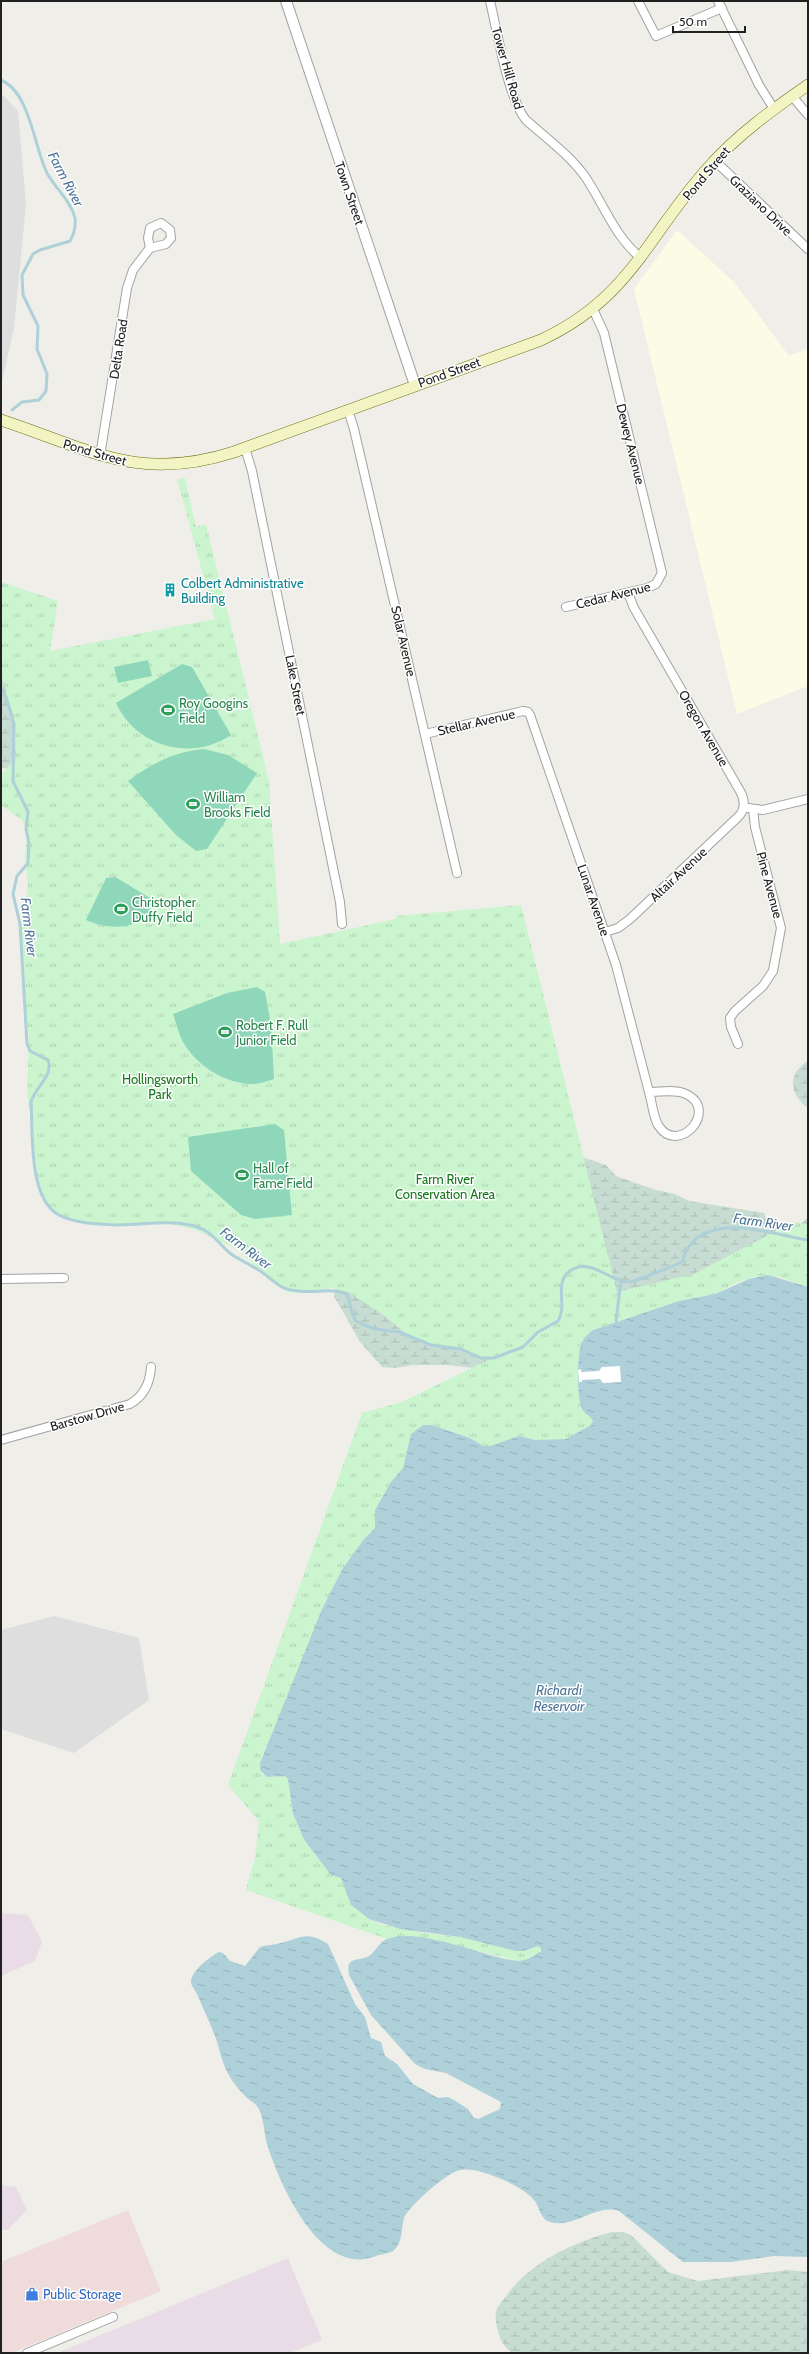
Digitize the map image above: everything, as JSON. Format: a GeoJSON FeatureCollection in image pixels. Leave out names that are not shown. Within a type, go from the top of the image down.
{"type":"FeatureCollection","features":[{"type":"Feature","properties":{"kind":"main road","name":"Pond Street"},"geometry":{"type":"LineString","coordinates":[[1,420],[100,456],[134,463],[172,464],[214,458],[541,340],[569,325],[593,309],[616,288],[641,258],[714,160],[738,137],[808,85]]}},
{"type":"Feature","properties":{"kind":"street","name":"Town Street"},"geometry":{"type":"LineString","coordinates":[[286,1],[415,385]]}},
{"type":"Feature","properties":{"kind":"street","name":"Tower Hill Road"},"geometry":{"type":"LineString","coordinates":[[490,1],[509,76],[522,116],[576,165],[590,184],[623,240],[641,258]]}},
{"type":"Feature","properties":{"kind":"street"},"geometry":{"type":"LineString","coordinates":[[638,1],[656,36],[720,4],[758,85],[774,109]]}},
{"type":"Feature","properties":{"kind":"street"},"geometry":{"type":"LineString","coordinates":[[792,96],[808,115]]}},
{"type":"Feature","properties":{"kind":"street","name":"Graziano Drive"},"geometry":{"type":"LineString","coordinates":[[714,160],[808,249]]}},
{"type":"Feature","properties":{"kind":"street","name":"Delta Road"},"geometry":{"type":"LineString","coordinates":[[100,456],[127,288],[133,270],[150,248]]}},
{"type":"Feature","properties":{"kind":"street","name":"Dewey Avenue"},"geometry":{"type":"LineString","coordinates":[[593,309],[604,334],[658,553],[662,573],[659,581]]}},
{"type":"Feature","properties":{"kind":"street","name":"Solar Avenue"},"geometry":{"type":"LineString","coordinates":[[348,410],[354,429],[457,874]]}},
{"type":"Feature","properties":{"kind":"street","name":"Lake Street"},"geometry":{"type":"LineString","coordinates":[[245,448],[252,471],[340,902],[342,924]]}},
{"type":"Feature","properties":{"kind":"street","name":"Cedar Avenue"},"geometry":{"type":"LineString","coordinates":[[566,607],[647,588],[659,581]]}},
{"type":"Feature","properties":{"kind":"street","name":"Oregon Avenue"},"geometry":{"type":"LineString","coordinates":[[628,593],[634,608],[740,791],[744,807]]}},
{"type":"Feature","properties":{"kind":"street","name":"Stellar Avenue"},"geometry":{"type":"LineString","coordinates":[[425,734],[528,712]]}},
{"type":"Feature","properties":{"kind":"street","name":"Lunar Avenue"},"geometry":{"type":"LineString","coordinates":[[528,712],[618,970],[649,1092],[657,1122],[664,1131],[677,1135],[686,1133],[693,1128],[699,1114],[698,1106],[692,1098],[679,1092],[649,1092]]}},
{"type":"Feature","properties":{"kind":"street"},"geometry":{"type":"LineString","coordinates":[[744,807],[767,809],[808,799]]}},
{"type":"Feature","properties":{"kind":"street","name":"Altair Avenue"},"geometry":{"type":"LineString","coordinates":[[605,932],[618,928],[630,919],[738,817],[744,807]]}},
{"type":"Feature","properties":{"kind":"street","name":"Pine Avenue"},"geometry":{"type":"LineString","coordinates":[[738,1044],[731,1027],[730,1018],[735,1011],[770,977],[776,961],[780,920],[754,827],[754,809]]}},
{"type":"Feature","properties":{"kind":"street"},"geometry":{"type":"LineString","coordinates":[[1,1279],[64,1278]]}},
{"type":"Feature","properties":{"kind":"street","name":"Barstow Drive"},"geometry":{"type":"LineString","coordinates":[[1,1440],[130,1404],[144,1392],[149,1380],[151,1367]]}},
{"type":"Feature","properties":{"kind":"street"},"geometry":{"type":"LineString","coordinates":[[27,2353],[113,2317]]}},
{"type":"Feature","properties":{"kind":"shaded area"},"geometry":{"type":"Polygon","coordinates":[[[1,93],[18,111],[26,204],[14,328],[1,386],[1,93]]]}},
{"type":"Feature","properties":{"kind":"shaded area"},"geometry":{"type":"Polygon","coordinates":[[[677,230],[734,282],[789,356],[808,348],[808,686],[737,714],[634,289],[677,230]]]}},
{"type":"Feature","properties":{"kind":"shaded area"},"geometry":{"type":"Polygon","coordinates":[[[54,1616],[139,1638],[149,1700],[74,1753],[1,1729],[1,1630],[54,1616]]]}},
{"type":"Feature","properties":{"kind":"shaded area"},"geometry":{"type":"Polygon","coordinates":[[[1,1913],[28,1915],[42,1942],[35,1961],[1,1976],[1,1913]]]}},
{"type":"Feature","properties":{"kind":"shaded area"},"geometry":{"type":"Polygon","coordinates":[[[1,2185],[16,2187],[27,2210],[8,2230],[1,2230],[1,2185]]]}},
{"type":"Feature","properties":{"kind":"shaded area"},"geometry":{"type":"Polygon","coordinates":[[[128,2210],[161,2291],[11,2353],[1,2353],[1,2262],[128,2210]]]}},
{"type":"Feature","properties":{"kind":"shaded area"},"geometry":{"type":"Polygon","coordinates":[[[288,2258],[322,2340],[290,2353],[57,2353],[288,2258]]]}},
{"type":"Feature","properties":{"kind":"green space"},"geometry":{"type":"Polygon","coordinates":[[[185,478],[196,527],[206,524],[269,781],[280,944],[396,919],[396,916],[521,905],[617,1292],[694,1274],[793,1222],[808,1224],[808,1287],[779,1277],[758,1276],[736,1283],[715,1294],[679,1301],[593,1330],[584,1338],[581,1345],[578,1376],[581,1407],[593,1421],[591,1425],[566,1439],[535,1440],[519,1436],[490,1446],[483,1446],[470,1438],[433,1425],[423,1425],[411,1434],[403,1468],[391,1482],[375,1510],[375,1528],[364,1539],[343,1568],[322,1609],[292,1687],[262,1756],[260,1770],[263,1774],[274,1777],[285,1776],[288,1779],[293,1814],[305,1841],[331,1875],[341,1878],[351,1905],[369,1919],[383,1925],[429,1934],[460,1937],[516,1951],[538,1946],[541,1948],[541,1950],[528,1959],[519,1961],[423,1938],[387,1939],[246,1890],[255,1858],[259,1821],[228,1785],[362,1413],[402,1402],[488,1360],[465,1350],[429,1345],[414,1340],[382,1314],[350,1293],[332,1288],[303,1293],[287,1292],[270,1280],[238,1250],[196,1230],[171,1224],[119,1225],[72,1221],[63,1218],[50,1208],[44,1199],[38,1182],[27,1090],[29,1038],[23,993],[23,955],[19,931],[28,888],[25,856],[27,833],[23,821],[1,805],[1,775],[16,758],[13,715],[1,675],[1,582],[58,601],[50,651],[215,619],[177,479],[185,478]]]}},
{"type":"Feature","properties":{"kind":"green space"},"geometry":{"type":"Polygon","coordinates":[[[148,660],[152,676],[118,683],[114,667],[148,660]]]}},
{"type":"Feature","properties":{"kind":"green space","name":"Roy Googins Field"},"geometry":{"type":"Polygon","coordinates":[[[182,664],[192,667],[231,735],[215,743],[199,748],[166,746],[151,740],[137,730],[125,718],[116,703],[182,664]]]}},
{"type":"Feature","properties":{"kind":"green space"},"geometry":{"type":"Polygon","coordinates":[[[1,674],[12,698],[21,761],[10,769],[1,768],[1,674]]]}},
{"type":"Feature","properties":{"kind":"green space","name":"William Brooks Field"},"geometry":{"type":"Polygon","coordinates":[[[204,749],[228,755],[257,773],[207,849],[196,851],[176,835],[128,781],[164,759],[193,750],[204,749]]]}},
{"type":"Feature","properties":{"kind":"green space","name":"Christopher Duffy Field"},"geometry":{"type":"Polygon","coordinates":[[[115,877],[155,901],[148,914],[131,924],[116,927],[100,925],[86,920],[106,878],[115,877]]]}},
{"type":"Feature","properties":{"kind":"green space","name":"Robert F. Rull Junior Field"},"geometry":{"type":"Polygon","coordinates":[[[257,987],[265,992],[271,1024],[274,1079],[256,1084],[232,1081],[212,1071],[195,1057],[182,1040],[173,1014],[227,993],[257,987]]]}},
{"type":"Feature","properties":{"kind":"green space"},"geometry":{"type":"Polygon","coordinates":[[[808,1061],[808,1108],[797,1097],[793,1084],[796,1072],[808,1061]]]}},
{"type":"Feature","properties":{"kind":"green space","name":"Hall of Fame Field"},"geometry":{"type":"Polygon","coordinates":[[[275,1124],[284,1130],[292,1215],[255,1219],[241,1215],[191,1171],[188,1137],[275,1124]]]}},
{"type":"Feature","properties":{"kind":"green space"},"geometry":{"type":"Polygon","coordinates":[[[582,1157],[606,1165],[616,1176],[656,1190],[675,1194],[689,1201],[764,1213],[767,1221],[773,1226],[782,1228],[793,1227],[802,1223],[808,1216],[808,1263],[783,1254],[474,1368],[447,1365],[413,1365],[395,1368],[382,1367],[360,1342],[334,1296],[336,1288],[582,1157]]]}},
{"type":"Feature","properties":{"kind":"green space"},"geometry":{"type":"Polygon","coordinates":[[[612,2232],[623,2232],[631,2235],[668,2272],[698,2281],[788,2270],[808,2272],[808,2353],[512,2353],[506,2348],[500,2338],[496,2315],[499,2305],[514,2286],[525,2275],[552,2256],[567,2248],[597,2236],[612,2232]]]}},
{"type":"Feature","properties":{"kind":"water","name":"Richardi Reservoir"},"geometry":{"type":"Polygon","coordinates":[[[768,1275],[808,1287],[808,2257],[774,2256],[731,2262],[683,2262],[619,2211],[610,2209],[602,2210],[568,2222],[550,2222],[542,2216],[534,2200],[520,2189],[500,2178],[478,2171],[468,2170],[454,2172],[420,2198],[404,2218],[399,2244],[393,2251],[376,2256],[356,2259],[338,2254],[321,2242],[306,2225],[293,2205],[274,2164],[268,2147],[259,2109],[237,2087],[224,2065],[213,2030],[191,1983],[197,1969],[219,1952],[223,1953],[230,1961],[245,1966],[260,1947],[278,1944],[305,1936],[310,1936],[321,1940],[328,1944],[355,2004],[365,2017],[371,2038],[381,2042],[385,2056],[397,2064],[413,2084],[438,2098],[448,2097],[454,2100],[468,2109],[474,2118],[478,2119],[500,2109],[501,2102],[446,2073],[425,2069],[415,2064],[371,2015],[349,1975],[349,1964],[354,1960],[369,1956],[384,1940],[401,1936],[434,1939],[505,1959],[519,1961],[528,1959],[541,1951],[541,1948],[538,1946],[524,1951],[516,1951],[460,1937],[400,1929],[369,1919],[351,1905],[341,1878],[331,1875],[305,1841],[293,1814],[288,1779],[285,1776],[267,1777],[260,1770],[260,1763],[322,1609],[343,1568],[364,1539],[375,1528],[375,1510],[391,1482],[403,1468],[411,1434],[423,1425],[432,1425],[470,1438],[483,1446],[490,1446],[519,1436],[535,1440],[566,1439],[591,1425],[593,1421],[581,1407],[578,1385],[578,1367],[581,1345],[584,1338],[593,1330],[679,1301],[715,1294],[749,1279],[768,1275]]]}},
{"type":"Feature","properties":{"kind":"pier"},"geometry":{"type":"Polygon","coordinates":[[[620,1366],[621,1382],[603,1383],[600,1379],[582,1380],[582,1382],[579,1382],[578,1370],[581,1369],[581,1372],[599,1371],[602,1367],[620,1366]]]}},
{"type":"Feature","properties":{"kind":"waterway","name":"Farm River"},"geometry":{"type":"LineString","coordinates":[[1,80],[11,86],[19,96],[30,121],[42,162],[47,173],[70,206],[75,218],[73,236],[70,241],[40,250],[33,254],[22,275],[23,295],[38,326],[37,349],[47,374],[46,391],[39,400],[22,402],[12,410]]}},
{"type":"Feature","properties":{"kind":"waterway","name":"Farm River"},"geometry":{"type":"LineString","coordinates":[[1,688],[7,700],[14,724],[13,781],[28,812],[26,829],[29,843],[28,863],[17,876],[13,894],[20,924],[27,1044],[30,1051],[48,1060],[49,1066],[46,1076],[31,1102],[34,1164],[42,1195],[49,1207],[59,1215],[80,1222],[95,1224],[118,1225],[172,1223],[198,1227],[214,1237],[231,1254],[263,1273],[282,1287],[290,1290],[308,1292],[333,1291],[347,1294],[356,1321],[362,1324],[375,1329],[399,1332],[431,1345],[461,1349],[481,1358],[494,1358],[523,1347],[538,1332],[558,1321],[562,1309],[562,1282],[570,1271],[578,1267],[593,1268],[615,1279],[630,1282],[680,1263],[684,1259],[684,1254],[696,1238],[711,1231],[724,1228],[752,1229],[808,1240]]}},
{"type":"Feature","properties":{"kind":"waterway"},"geometry":{"type":"LineString","coordinates":[[616,1321],[621,1281]]}},
{"type":"Feature","properties":{"kind":"place","name":"Colbert Administrative Building"},"geometry":{"type":"Point","coordinates":[170,590]}},
{"type":"Feature","properties":{"kind":"place","name":"Roy Googins Field"},"geometry":{"type":"Point","coordinates":[168,710]}},
{"type":"Feature","properties":{"kind":"place","name":"William Brooks Field"},"geometry":{"type":"Point","coordinates":[193,804]}},
{"type":"Feature","properties":{"kind":"place","name":"Christopher Duffy Field"},"geometry":{"type":"Point","coordinates":[121,909]}},
{"type":"Feature","properties":{"kind":"place","name":"Robert F. Rull Junior Field"},"geometry":{"type":"Point","coordinates":[225,1032]}},
{"type":"Feature","properties":{"kind":"place","name":"Hall of Fame Field"},"geometry":{"type":"Point","coordinates":[242,1175]}},
{"type":"Feature","properties":{"kind":"place","name":"Public Storage"},"geometry":{"type":"Point","coordinates":[32,2294]}},
{"type":"Feature","properties":{"kind":"park label","name":"Hollingsworth Park"},"geometry":{"type":"Point","coordinates":[160,1086]}},
{"type":"Feature","properties":{"kind":"park label","name":"Farm River Conservation Area"},"geometry":{"type":"Point","coordinates":[445,1186]}}]}
